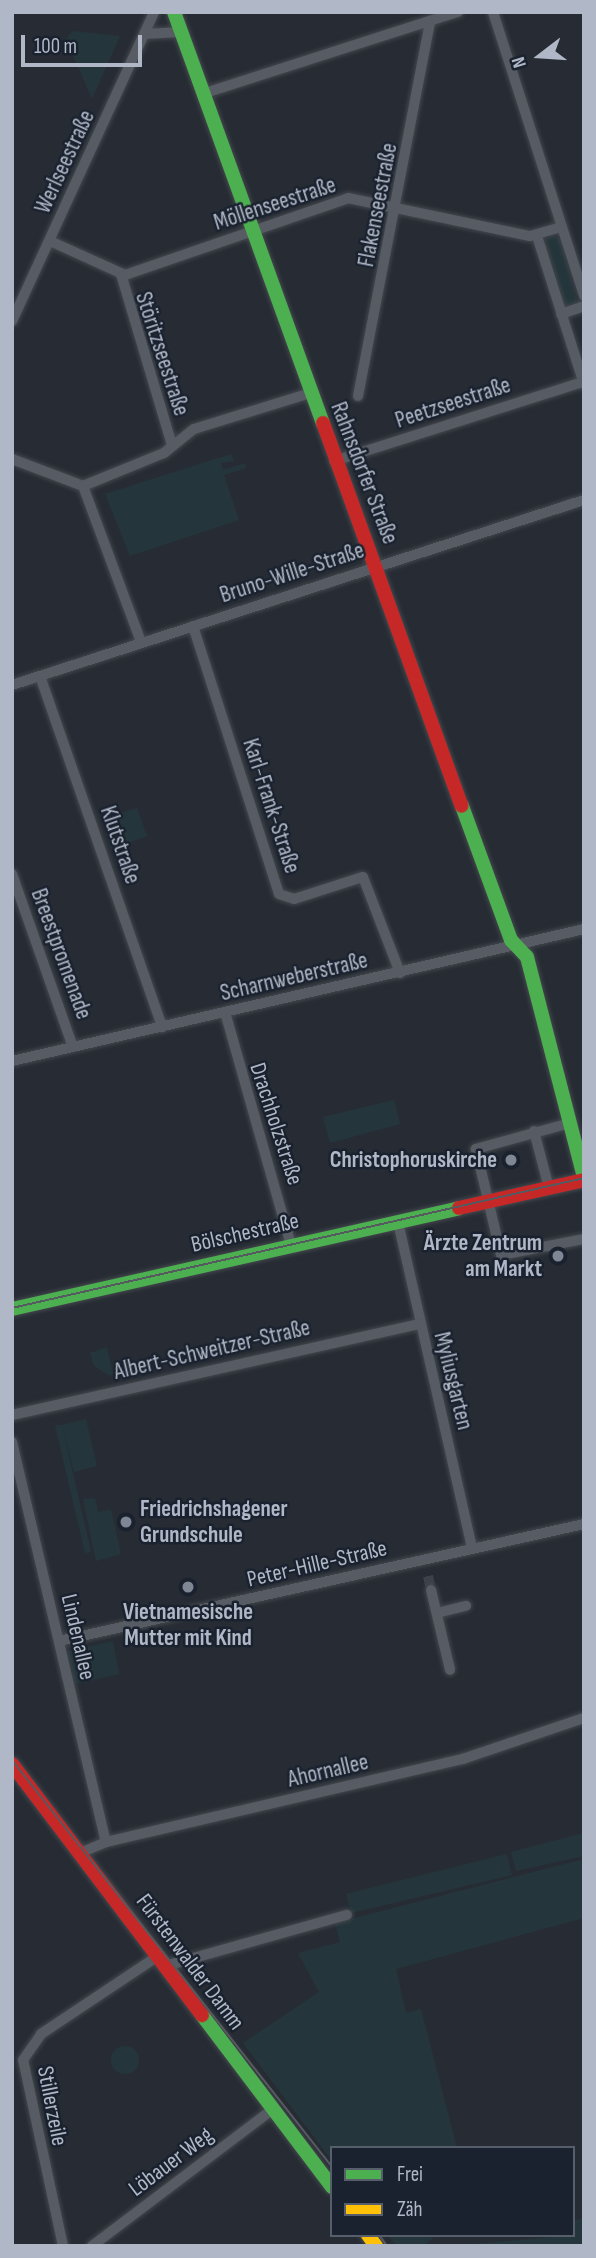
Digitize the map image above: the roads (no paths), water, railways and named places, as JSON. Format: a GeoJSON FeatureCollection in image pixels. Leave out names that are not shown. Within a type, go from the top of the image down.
{"type":"FeatureCollection","features":[{"type":"Feature","properties":{"kind":"street","name":"Werlseestraße"},"geometry":{"type":"LineString","coordinates":[[12,321],[16,304],[50,240],[154,12]]}},
{"type":"Feature","properties":{"kind":"street","name":"Rahnsdorfer Straße"},"geometry":{"type":"LineString","coordinates":[[174,12],[334,461],[376,566],[511,940],[527,957],[584,1179]]}},
{"type":"Feature","properties":{"kind":"street"},"geometry":{"type":"LineString","coordinates":[[202,94],[458,12]]}},
{"type":"Feature","properties":{"kind":"street"},"geometry":{"type":"LineString","coordinates":[[493,12],[584,296]]}},
{"type":"Feature","properties":{"kind":"street","name":"Flakenseestraße"},"geometry":{"type":"LineString","coordinates":[[358,396],[430,21]]}},
{"type":"Feature","properties":{"kind":"street"},"geometry":{"type":"LineString","coordinates":[[144,34],[181,32]]}},
{"type":"Feature","properties":{"kind":"street","name":"Möllenseestraße"},"geometry":{"type":"LineString","coordinates":[[121,274],[348,198],[537,236],[562,228]]}},
{"type":"Feature","properties":{"kind":"street"},"geometry":{"type":"LineString","coordinates":[[537,236],[583,383]]}},
{"type":"Feature","properties":{"kind":"street"},"geometry":{"type":"LineString","coordinates":[[50,240],[121,274]]}},
{"type":"Feature","properties":{"kind":"street","name":"Störitzseestraße"},"geometry":{"type":"LineString","coordinates":[[121,274],[172,445]]}},
{"type":"Feature","properties":{"kind":"street"},"geometry":{"type":"LineString","coordinates":[[561,314],[584,306]]}},
{"type":"Feature","properties":{"kind":"street","name":"Peetzseestraße"},"geometry":{"type":"LineString","coordinates":[[334,461],[583,383]]}},
{"type":"Feature","properties":{"kind":"street"},"geometry":{"type":"LineString","coordinates":[[12,459],[83,486],[172,445],[194,429],[310,393]]}},
{"type":"Feature","properties":{"kind":"street"},"geometry":{"type":"LineString","coordinates":[[83,486],[141,642]]}},
{"type":"Feature","properties":{"kind":"street","name":"Bruno-Wille-Straße"},"geometry":{"type":"LineString","coordinates":[[12,685],[584,500]]}},
{"type":"Feature","properties":{"kind":"street","name":"Karl-Frank-Straße"},"geometry":{"type":"LineString","coordinates":[[193,626],[279,894],[294,899],[363,877],[400,973]]}},
{"type":"Feature","properties":{"kind":"street","name":"Klutstraße"},"geometry":{"type":"LineString","coordinates":[[40,676],[162,1027]]}},
{"type":"Feature","properties":{"kind":"street","name":"Breestpromenade"},"geometry":{"type":"LineString","coordinates":[[12,874],[74,1047]]}},
{"type":"Feature","properties":{"kind":"street","name":"Scharnweberstraße"},"geometry":{"type":"LineString","coordinates":[[12,1061],[584,929]]}},
{"type":"Feature","properties":{"kind":"street","name":"Drachholzstraße"},"geometry":{"type":"LineString","coordinates":[[225,1012],[291,1247]]}},
{"type":"Feature","properties":{"kind":"street"},"geometry":{"type":"LineString","coordinates":[[570,1123],[481,1143],[476,1149],[504,1257],[584,1239]]}},
{"type":"Feature","properties":{"kind":"street"},"geometry":{"type":"LineString","coordinates":[[534,1131],[549,1188]]}},
{"type":"Feature","properties":{"kind":"street","name":"Bölschestraße"},"geometry":{"type":"LineString","coordinates":[[12,1309],[584,1179]]}},
{"type":"Feature","properties":{"kind":"street","name":"Myliusgarten"},"geometry":{"type":"LineString","coordinates":[[398,1222],[472,1549]]}},
{"type":"Feature","properties":{"kind":"street","name":"Albert-Schweitzer-Straße"},"geometry":{"type":"LineString","coordinates":[[12,1415],[420,1324]]}},
{"type":"Feature","properties":{"kind":"street","name":"Lindenallee"},"geometry":{"type":"LineString","coordinates":[[12,1442],[106,1842]]}},
{"type":"Feature","properties":{"kind":"street","name":"Peter-Hille-Straße"},"geometry":{"type":"LineString","coordinates":[[59,1642],[584,1524]]}},
{"type":"Feature","properties":{"kind":"street"},"geometry":{"type":"LineString","coordinates":[[431,1590],[450,1670]]}},
{"type":"Feature","properties":{"kind":"street"},"geometry":{"type":"LineString","coordinates":[[437,1613],[466,1606]]}},
{"type":"Feature","properties":{"kind":"street","name":"Ahornallee"},"geometry":{"type":"LineString","coordinates":[[80,1853],[106,1842],[463,1759],[584,1718]]}},
{"type":"Feature","properties":{"kind":"street","name":"Fürstenwalder Damm"},"geometry":{"type":"LineString","coordinates":[[12,1764],[330,2184]]}},
{"type":"Feature","properties":{"kind":"street","name":"Stillerzeile"},"geometry":{"type":"LineString","coordinates":[[63,2246],[23,2060],[41,2034],[161,1961],[347,1915]]}},
{"type":"Feature","properties":{"kind":"street","name":"Löbauer Weg"},"geometry":{"type":"LineString","coordinates":[[92,2246],[273,2109]]}},
{"type":"Feature","properties":{"kind":"tunnel"},"geometry":{"type":"LineString","coordinates":[[428,1576],[431,1590]]}},
{"type":"Feature","properties":{"kind":"tram line"},"geometry":{"type":"LineString","coordinates":[[12,1308],[584,1178]]}},
{"type":"Feature","properties":{"kind":"tram line"},"geometry":{"type":"LineString","coordinates":[[12,1760],[330,2164]]}},
{"type":"Feature","properties":{"kind":"tram line"},"geometry":{"type":"LineString","coordinates":[[380,2237],[387,2246]]}},
{"type":"Feature","properties":{"kind":"place","name":"Christophoruskirche"},"geometry":{"type":"Point","coordinates":[511,1160]}},
{"type":"Feature","properties":{"kind":"place","name":"Ärzte Zentrum am Markt"},"geometry":{"type":"Point","coordinates":[558,1256]}},
{"type":"Feature","properties":{"kind":"place","name":"Friedrichshagener Grundschule"},"geometry":{"type":"Point","coordinates":[126,1522]}},
{"type":"Feature","properties":{"kind":"place","name":"Vietnamesische Mutter mit Kind"},"geometry":{"type":"Point","coordinates":[188,1587]}}]}
